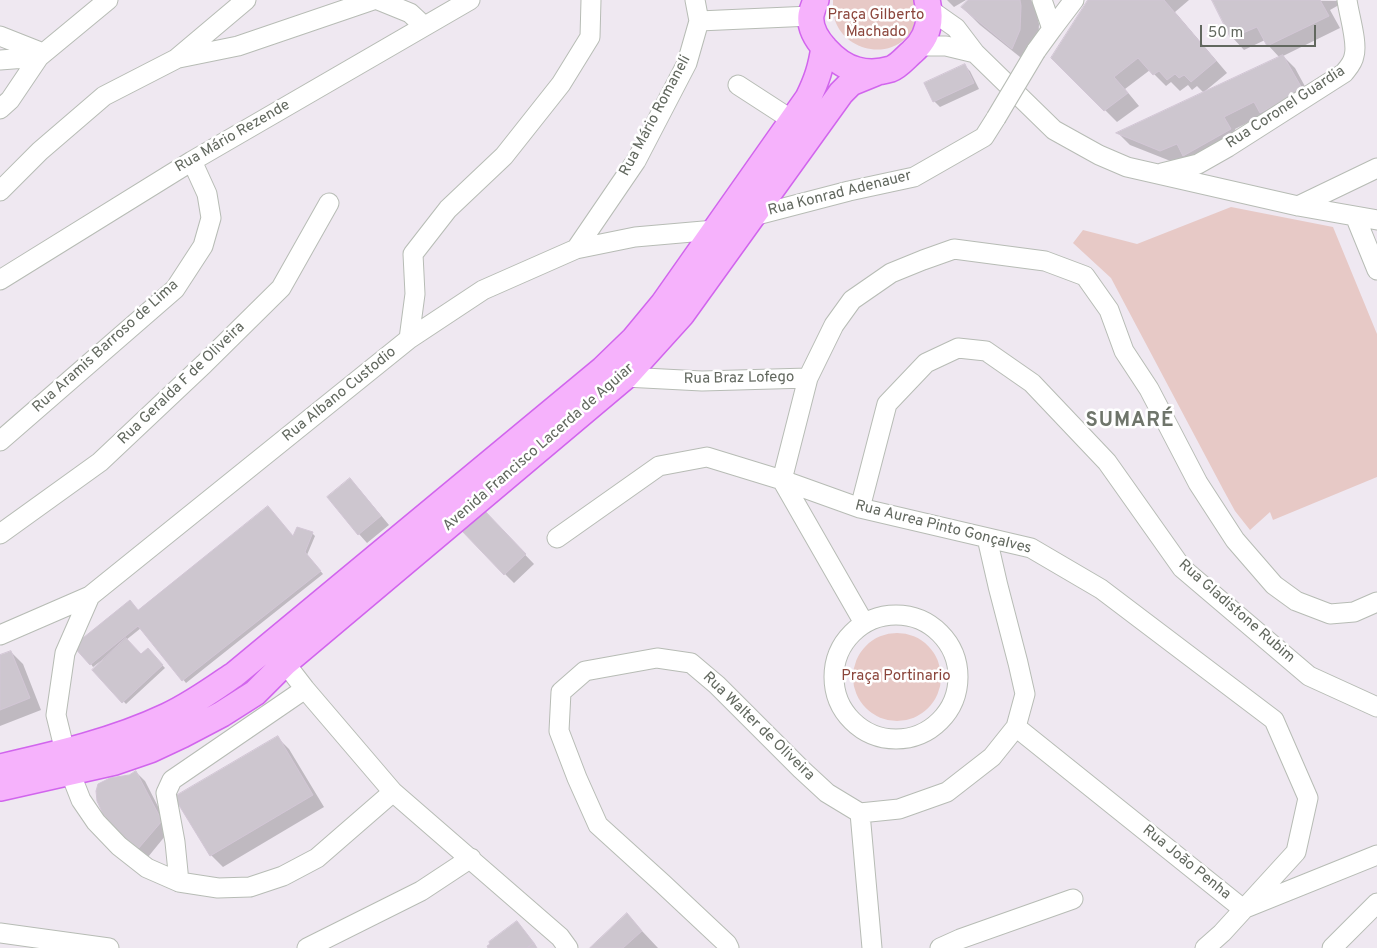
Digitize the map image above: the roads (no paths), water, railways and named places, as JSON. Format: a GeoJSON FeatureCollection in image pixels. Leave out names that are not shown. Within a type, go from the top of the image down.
{"type":"FeatureCollection","features":[{"type":"Feature","properties":{"kind":"main road"},"geometry":{"type":"LineString","coordinates":[[813,5],[815,34],[834,58],[856,70],[878,72],[894,68],[924,40],[928,24],[928,5]]}},
{"type":"Feature","properties":{"kind":"main road","name":"Avenida Francisco Lacerda de Aguiar"},"geometry":{"type":"LineString","coordinates":[[277,654],[603,369],[634,339],[663,304],[808,98],[817,80],[824,47]]}},
{"type":"Feature","properties":{"kind":"main road","name":"Avenida Francisco Lacerda de Aguiar"},"geometry":{"type":"LineString","coordinates":[[277,654],[625,377],[682,314],[841,93],[851,83],[878,72]]}},
{"type":"Feature","properties":{"kind":"main road"},"geometry":{"type":"LineString","coordinates":[[0,788],[68,762],[126,732],[168,716],[235,674],[277,654]]}},
{"type":"Feature","properties":{"kind":"main road"},"geometry":{"type":"LineString","coordinates":[[0,767],[68,762]]}},
{"type":"Feature","properties":{"kind":"street"},"geometry":{"type":"LineString","coordinates":[[0,109],[10,100],[41,55],[108,0]]}},
{"type":"Feature","properties":{"kind":"street"},"geometry":{"type":"LineString","coordinates":[[0,191],[40,151],[104,96],[176,59],[246,0]]}},
{"type":"Feature","properties":{"kind":"street"},"geometry":{"type":"LineString","coordinates":[[176,59],[238,46],[372,0]]}},
{"type":"Feature","properties":{"kind":"street"},"geometry":{"type":"LineString","coordinates":[[378,0],[410,14],[424,26]]}},
{"type":"Feature","properties":{"kind":"street","name":"Rua Mário Rezende"},"geometry":{"type":"LineString","coordinates":[[0,280],[192,161],[470,0]]}},
{"type":"Feature","properties":{"kind":"street"},"geometry":{"type":"LineString","coordinates":[[410,339],[414,294],[413,254],[448,209],[504,156],[561,84],[590,37],[591,0]]}},
{"type":"Feature","properties":{"kind":"street","name":"Rua Mário Romaneli"},"geometry":{"type":"LineString","coordinates":[[576,249],[636,161],[687,63],[699,21],[696,0]]}},
{"type":"Feature","properties":{"kind":"street"},"geometry":{"type":"LineString","coordinates":[[1042,0],[1052,30]]}},
{"type":"Feature","properties":{"kind":"street","name":"Rua Konrad Adenauer"},"geometry":{"type":"LineString","coordinates":[[753,216],[849,191],[914,178],[984,138],[1036,51],[1074,0]]}},
{"type":"Feature","properties":{"kind":"street","name":"Rua Coronel Guardia"},"geometry":{"type":"LineString","coordinates":[[1158,174],[1198,164],[1344,73],[1351,64],[1355,54],[1347,0]]}},
{"type":"Feature","properties":{"kind":"street"},"geometry":{"type":"LineString","coordinates":[[699,21],[813,5]]}},
{"type":"Feature","properties":{"kind":"street"},"geometry":{"type":"LineString","coordinates":[[928,5],[956,28],[975,53],[1054,130],[1099,155],[1127,167],[1298,206],[1377,220]]}},
{"type":"Feature","properties":{"kind":"street"},"geometry":{"type":"LineString","coordinates":[[0,36],[41,55]]}},
{"type":"Feature","properties":{"kind":"street"},"geometry":{"type":"LineString","coordinates":[[919,46],[946,46],[975,53]]}},
{"type":"Feature","properties":{"kind":"street"},"geometry":{"type":"LineString","coordinates":[[0,60],[41,55]]}},
{"type":"Feature","properties":{"kind":"street"},"geometry":{"type":"LineString","coordinates":[[738,85],[792,120]]}},
{"type":"Feature","properties":{"kind":"street","name":"Rua Aramis Barroso de Lima"},"geometry":{"type":"LineString","coordinates":[[0,441],[175,289],[202,246],[211,218],[207,194],[192,161]]}},
{"type":"Feature","properties":{"kind":"street"},"geometry":{"type":"LineString","coordinates":[[1298,206],[1377,168]]}},
{"type":"Feature","properties":{"kind":"street","name":"Rua Geralda F de Oliveira"},"geometry":{"type":"LineString","coordinates":[[0,534],[100,462],[274,295],[280,288],[329,203]]}},
{"type":"Feature","properties":{"kind":"street"},"geometry":{"type":"LineString","coordinates":[[1355,216],[1377,270]]}},
{"type":"Feature","properties":{"kind":"street","name":"Rua Albano Custodio"},"geometry":{"type":"LineString","coordinates":[[0,635],[90,596],[410,339],[483,290],[576,249],[635,237],[715,230]]}},
{"type":"Feature","properties":{"kind":"street"},"geometry":{"type":"LineString","coordinates":[[808,378],[834,325],[852,300],[892,273],[923,260],[954,249],[1045,262],[1085,276],[1109,310],[1124,352],[1149,389],[1198,483],[1235,540],[1274,585],[1296,601],[1330,614],[1354,612],[1377,602]]}},
{"type":"Feature","properties":{"kind":"street","name":"Rua Gladistone Rubim"},"geometry":{"type":"LineString","coordinates":[[860,508],[887,404],[926,363],[958,348],[986,351],[1032,383],[1107,462],[1182,568],[1309,676],[1377,707]]}},
{"type":"Feature","properties":{"kind":"street","name":"Rua Braz Lofego"},"geometry":{"type":"LineString","coordinates":[[625,377],[702,381],[808,378],[782,480]]}},
{"type":"Feature","properties":{"kind":"street","name":"Rua Aurea Pinto Gonçalves"},"geometry":{"type":"LineString","coordinates":[[557,538],[659,466],[707,457],[782,480],[860,508],[1031,548],[1101,589],[1274,720],[1308,798],[1296,852],[1222,933],[1205,948]]}},
{"type":"Feature","properties":{"kind":"street"},"geometry":{"type":"LineString","coordinates":[[782,480],[864,624]]}},
{"type":"Feature","properties":{"kind":"street"},"geometry":{"type":"LineString","coordinates":[[872,948],[860,813],[899,809],[947,792],[992,757],[1016,727],[1025,694],[987,538]]}},
{"type":"Feature","properties":{"kind":"street"},"geometry":{"type":"LineString","coordinates":[[90,596],[65,653],[56,715],[68,762],[81,800],[96,822],[119,846],[147,868],[179,882],[218,888],[250,887],[283,876],[317,858],[393,792]]}},
{"type":"Feature","properties":{"kind":"street"},"geometry":{"type":"LineString","coordinates":[[904,615],[923,621],[940,633],[948,644],[958,669],[957,690],[949,708],[936,724],[918,734],[898,739],[878,736],[859,727],[845,713],[836,694],[833,674],[838,654],[848,637],[864,624],[883,616],[904,615]]}},
{"type":"Feature","properties":{"kind":"street"},"geometry":{"type":"LineString","coordinates":[[277,654],[393,792],[560,937],[568,948]]}},
{"type":"Feature","properties":{"kind":"street","name":"Rua Walter de Oliveira"},"geometry":{"type":"LineString","coordinates":[[729,948],[727,944],[598,825],[559,731],[561,692],[585,671],[657,658],[691,663],[717,684],[827,793],[860,813]]}},
{"type":"Feature","properties":{"kind":"street"},"geometry":{"type":"LineString","coordinates":[[179,882],[175,842],[166,793],[172,780],[305,689]]}},
{"type":"Feature","properties":{"kind":"street","name":"Rua João Penha"},"geometry":{"type":"LineString","coordinates":[[1016,727],[1243,909],[1377,855]]}},
{"type":"Feature","properties":{"kind":"street"},"geometry":{"type":"LineString","coordinates":[[307,948],[421,891],[471,858]]}},
{"type":"Feature","properties":{"kind":"street"},"geometry":{"type":"LineString","coordinates":[[940,948],[960,939],[1074,899]]}},
{"type":"Feature","properties":{"kind":"street"},"geometry":{"type":"LineString","coordinates":[[1332,948],[1377,903]]}},
{"type":"Feature","properties":{"kind":"street"},"geometry":{"type":"LineString","coordinates":[[0,933],[108,948]]}},
{"type":"Feature","properties":{"kind":"district","name":"SUMARÉ"},"geometry":{"type":"Point","coordinates":[1130,422]}},
{"type":"Feature","properties":{"kind":"park label","name":"Praça Gilberto Machado"},"geometry":{"type":"Point","coordinates":[876,24]}},
{"type":"Feature","properties":{"kind":"park label","name":"Praça Portinario"},"geometry":{"type":"Point","coordinates":[896,677]}}]}
